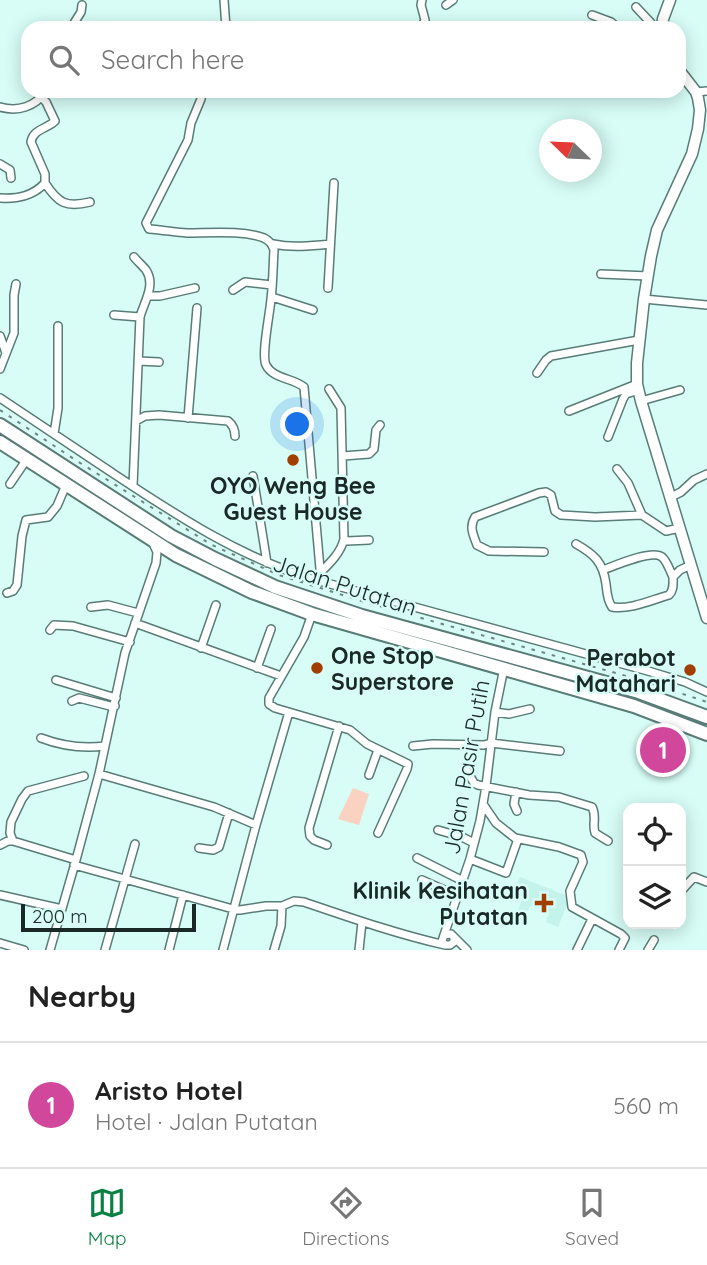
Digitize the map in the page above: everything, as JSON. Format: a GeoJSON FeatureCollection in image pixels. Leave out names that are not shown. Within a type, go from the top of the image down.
{"type":"FeatureCollection","features":[{"type":"Feature","properties":{"kind":"highway","name":"Jalan Putatan"},"geometry":{"type":"LineString","coordinates":[[0,425],[158,528],[267,583],[362,616],[639,692],[705,716]]}},
{"type":"Feature","properties":{"kind":"highway","name":"Jalan Putatan"},"geometry":{"type":"LineString","coordinates":[[0,442],[152,541],[208,572],[252,592],[312,614],[634,706],[707,734]]}},
{"type":"Feature","properties":{"kind":"highway"},"geometry":{"type":"LineString","coordinates":[[208,572],[215,559]]}},
{"type":"Feature","properties":{"kind":"highway"},"geometry":{"type":"LineString","coordinates":[[496,653],[504,668]]}},
{"type":"Feature","properties":{"kind":"highway"},"geometry":{"type":"LineString","coordinates":[[559,685],[563,671]]}},
{"type":"Feature","properties":{"kind":"main road"},"geometry":{"type":"LineString","coordinates":[[663,21],[670,0]]}},
{"type":"Feature","properties":{"kind":"main road"},"geometry":{"type":"LineString","coordinates":[[686,77],[701,91],[702,130],[657,229],[644,299],[637,363],[639,392],[707,618]]}},
{"type":"Feature","properties":{"kind":"street"},"geometry":{"type":"LineString","coordinates":[[224,0],[226,21]]}},
{"type":"Feature","properties":{"kind":"street"},"geometry":{"type":"LineString","coordinates":[[422,0],[424,21]]}},
{"type":"Feature","properties":{"kind":"street"},"geometry":{"type":"LineString","coordinates":[[75,21],[82,5]]}},
{"type":"Feature","properties":{"kind":"street"},"geometry":{"type":"LineString","coordinates":[[636,7],[649,21]]}},
{"type":"Feature","properties":{"kind":"street"},"geometry":{"type":"LineString","coordinates":[[592,15],[608,21]]}},
{"type":"Feature","properties":{"kind":"street"},"geometry":{"type":"LineString","coordinates":[[0,107],[18,109],[31,105],[39,98]]}},
{"type":"Feature","properties":{"kind":"street"},"geometry":{"type":"LineString","coordinates":[[45,98],[55,121],[35,132],[31,139],[45,174],[45,183],[56,198],[65,204],[90,202]]}},
{"type":"Feature","properties":{"kind":"street"},"geometry":{"type":"LineString","coordinates":[[201,98],[194,112],[188,140],[146,223],[147,227],[183,233],[256,236],[267,239],[272,244],[272,298],[265,348],[266,364],[274,374],[304,387],[321,576]]}},
{"type":"Feature","properties":{"kind":"street"},"geometry":{"type":"LineString","coordinates":[[0,164],[9,170],[11,178]]}},
{"type":"Feature","properties":{"kind":"street"},"geometry":{"type":"LineString","coordinates":[[0,198],[24,197],[39,190],[45,183]]}},
{"type":"Feature","properties":{"kind":"street"},"geometry":{"type":"LineString","coordinates":[[328,288],[334,183]]}},
{"type":"Feature","properties":{"kind":"street"},"geometry":{"type":"LineString","coordinates":[[272,244],[307,247],[330,244]]}},
{"type":"Feature","properties":{"kind":"street"},"geometry":{"type":"LineString","coordinates":[[133,486],[140,317],[150,287],[148,273],[134,257]]}},
{"type":"Feature","properties":{"kind":"street"},"geometry":{"type":"LineString","coordinates":[[601,274],[648,276]]}},
{"type":"Feature","properties":{"kind":"street"},"geometry":{"type":"LineString","coordinates":[[233,290],[245,282],[272,285]]}},
{"type":"Feature","properties":{"kind":"street"},"geometry":{"type":"LineString","coordinates":[[0,369],[14,333],[16,284]]}},
{"type":"Feature","properties":{"kind":"street"},"geometry":{"type":"LineString","coordinates":[[148,296],[195,288]]}},
{"type":"Feature","properties":{"kind":"street"},"geometry":{"type":"LineString","coordinates":[[272,298],[313,310]]}},
{"type":"Feature","properties":{"kind":"street"},"geometry":{"type":"LineString","coordinates":[[644,299],[707,305]]}},
{"type":"Feature","properties":{"kind":"street"},"geometry":{"type":"LineString","coordinates":[[188,418],[197,308]]}},
{"type":"Feature","properties":{"kind":"street"},"geometry":{"type":"LineString","coordinates":[[114,315],[140,317]]}},
{"type":"Feature","properties":{"kind":"street"},"geometry":{"type":"LineString","coordinates":[[54,434],[58,408],[58,327]]}},
{"type":"Feature","properties":{"kind":"street"},"geometry":{"type":"LineString","coordinates":[[0,337],[6,354]]}},
{"type":"Feature","properties":{"kind":"street"},"geometry":{"type":"LineString","coordinates":[[537,373],[551,356],[639,340]]}},
{"type":"Feature","properties":{"kind":"street"},"geometry":{"type":"LineString","coordinates":[[138,361],[159,362]]}},
{"type":"Feature","properties":{"kind":"street"},"geometry":{"type":"LineString","coordinates":[[321,576],[336,556],[344,539],[341,408],[329,389]]}},
{"type":"Feature","properties":{"kind":"street"},"geometry":{"type":"LineString","coordinates":[[608,437],[626,394],[680,390]]}},
{"type":"Feature","properties":{"kind":"street"},"geometry":{"type":"LineString","coordinates":[[569,411],[639,392]]}},
{"type":"Feature","properties":{"kind":"street"},"geometry":{"type":"LineString","coordinates":[[0,398],[185,520],[267,563],[321,576],[705,689]]}},
{"type":"Feature","properties":{"kind":"street"},"geometry":{"type":"LineString","coordinates":[[136,421],[145,416],[228,421],[232,424],[235,436]]}},
{"type":"Feature","properties":{"kind":"street"},"geometry":{"type":"LineString","coordinates":[[343,456],[369,454],[374,449],[376,430],[380,425]]}},
{"type":"Feature","properties":{"kind":"street"},"geometry":{"type":"LineString","coordinates":[[10,484],[27,459]]}},
{"type":"Feature","properties":{"kind":"street"},"geometry":{"type":"LineString","coordinates":[[617,469],[628,483],[642,515],[666,531],[680,528]]}},
{"type":"Feature","properties":{"kind":"street"},"geometry":{"type":"LineString","coordinates":[[671,497],[707,474]]}},
{"type":"Feature","properties":{"kind":"street"},"geometry":{"type":"LineString","coordinates":[[253,476],[267,563]]}},
{"type":"Feature","properties":{"kind":"street"},"geometry":{"type":"LineString","coordinates":[[6,593],[13,591],[17,585],[26,520],[48,517],[57,506],[66,485]]}},
{"type":"Feature","properties":{"kind":"street"},"geometry":{"type":"LineString","coordinates":[[544,552],[489,551],[477,545],[471,529],[472,522],[475,517],[546,492],[551,495],[555,511],[561,515],[642,515]]}},
{"type":"Feature","properties":{"kind":"street"},"geometry":{"type":"LineString","coordinates":[[344,539],[369,540]]}},
{"type":"Feature","properties":{"kind":"street"},"geometry":{"type":"LineString","coordinates":[[50,950],[99,774],[125,653],[156,563],[157,552],[152,541]]}},
{"type":"Feature","properties":{"kind":"street"},"geometry":{"type":"LineString","coordinates":[[576,544],[591,553],[603,570],[612,607],[632,605],[669,595],[674,586],[673,577],[663,558],[658,555],[649,555],[603,570]]}},
{"type":"Feature","properties":{"kind":"street"},"geometry":{"type":"LineString","coordinates":[[156,563],[165,554],[176,555]]}},
{"type":"Feature","properties":{"kind":"street"},"geometry":{"type":"LineString","coordinates":[[673,577],[691,565]]}},
{"type":"Feature","properties":{"kind":"street"},"geometry":{"type":"LineString","coordinates":[[91,607],[108,605],[138,613]]}},
{"type":"Feature","properties":{"kind":"street"},"geometry":{"type":"LineString","coordinates":[[201,648],[216,605]]}},
{"type":"Feature","properties":{"kind":"street"},"geometry":{"type":"LineString","coordinates":[[312,614],[304,637],[269,698],[269,704],[350,730],[366,744],[408,764],[379,833]]}},
{"type":"Feature","properties":{"kind":"street"},"geometry":{"type":"LineString","coordinates":[[135,623],[281,676]]}},
{"type":"Feature","properties":{"kind":"street"},"geometry":{"type":"LineString","coordinates":[[50,630],[54,625],[73,626],[130,642]]}},
{"type":"Feature","properties":{"kind":"street"},"geometry":{"type":"LineString","coordinates":[[257,668],[271,629]]}},
{"type":"Feature","properties":{"kind":"street","name":"Jalan Pasir Putih"},"geometry":{"type":"LineString","coordinates":[[448,939],[453,911],[480,821],[504,668]]}},
{"type":"Feature","properties":{"kind":"street"},"geometry":{"type":"LineString","coordinates":[[56,680],[116,702]]}},
{"type":"Feature","properties":{"kind":"street"},"geometry":{"type":"LineString","coordinates":[[72,701],[79,698],[110,706],[116,702]]}},
{"type":"Feature","properties":{"kind":"street"},"geometry":{"type":"LineString","coordinates":[[495,712],[509,714],[530,709]]}},
{"type":"Feature","properties":{"kind":"street"},"geometry":{"type":"LineString","coordinates":[[223,950],[289,712]]}},
{"type":"Feature","properties":{"kind":"street"},"geometry":{"type":"LineString","coordinates":[[327,845],[314,840],[310,836],[309,828],[339,726]]}},
{"type":"Feature","properties":{"kind":"street"},"geometry":{"type":"LineString","coordinates":[[41,738],[60,745],[86,748],[105,746]]}},
{"type":"Feature","properties":{"kind":"street"},"geometry":{"type":"LineString","coordinates":[[413,746],[491,743],[560,751]]}},
{"type":"Feature","properties":{"kind":"street"},"geometry":{"type":"LineString","coordinates":[[369,775],[378,750]]}},
{"type":"Feature","properties":{"kind":"street"},"geometry":{"type":"LineString","coordinates":[[467,771],[474,783],[529,795],[559,797],[592,807],[595,812],[593,829],[608,841]]}},
{"type":"Feature","properties":{"kind":"street"},"geometry":{"type":"LineString","coordinates":[[99,774],[186,798],[256,825]]}},
{"type":"Feature","properties":{"kind":"street"},"geometry":{"type":"LineString","coordinates":[[13,841],[10,833],[11,822],[28,792],[84,776]]}},
{"type":"Feature","properties":{"kind":"street"},"geometry":{"type":"LineString","coordinates":[[516,792],[514,804],[517,811]]}},
{"type":"Feature","properties":{"kind":"street"},"geometry":{"type":"LineString","coordinates":[[483,804],[506,832],[519,839],[559,847],[581,855],[583,862],[570,891],[572,907],[621,934],[625,938],[619,950]]}},
{"type":"Feature","properties":{"kind":"street"},"geometry":{"type":"LineString","coordinates":[[199,848],[219,847],[229,813]]}},
{"type":"Feature","properties":{"kind":"street"},"geometry":{"type":"LineString","coordinates":[[480,821],[493,819]]}},
{"type":"Feature","properties":{"kind":"street"},"geometry":{"type":"LineString","coordinates":[[438,830],[474,843]]}},
{"type":"Feature","properties":{"kind":"street"},"geometry":{"type":"LineString","coordinates":[[470,859],[506,873],[519,839]]}},
{"type":"Feature","properties":{"kind":"street"},"geometry":{"type":"LineString","coordinates":[[0,845],[13,841],[124,879],[233,909],[304,902],[423,940],[448,939],[465,950]]}},
{"type":"Feature","properties":{"kind":"street"},"geometry":{"type":"LineString","coordinates":[[105,950],[135,844]]}},
{"type":"Feature","properties":{"kind":"street"},"geometry":{"type":"LineString","coordinates":[[417,858],[463,881]]}},
{"type":"Feature","properties":{"kind":"street"},"geometry":{"type":"LineString","coordinates":[[686,886],[694,877],[707,882]]}},
{"type":"Feature","properties":{"kind":"street"},"geometry":{"type":"LineString","coordinates":[[422,880],[458,896]]}},
{"type":"Feature","properties":{"kind":"street"},"geometry":{"type":"LineString","coordinates":[[0,895],[62,909]]}},
{"type":"Feature","properties":{"kind":"street"},"geometry":{"type":"LineString","coordinates":[[169,950],[183,895]]}},
{"type":"Feature","properties":{"kind":"street"},"geometry":{"type":"LineString","coordinates":[[274,950],[281,926],[282,906]]}},
{"type":"Feature","properties":{"kind":"street"},"geometry":{"type":"LineString","coordinates":[[577,950],[592,919]]}},
{"type":"Feature","properties":{"kind":"street"},"geometry":{"type":"LineString","coordinates":[[359,950],[362,922]]}},
{"type":"Feature","properties":{"kind":"street"},"geometry":{"type":"LineString","coordinates":[[648,950],[654,940]]}},
{"type":"Feature","properties":{"kind":"street"},"geometry":{"type":"LineString","coordinates":[[0,943],[24,950]]}},
{"type":"Feature","properties":{"kind":"shaded area"},"geometry":{"type":"Polygon","coordinates":[[[353,788],[369,794],[359,825],[338,819],[353,788]]]}},
{"type":"Feature","properties":{"kind":"shaded area","name":"Klinik Kesihatan Putatan"},"geometry":{"type":"Polygon","coordinates":[[[520,877],[570,897],[558,927],[546,922],[549,913],[530,906],[526,913],[518,910],[522,900],[512,895],[520,877]]]}},
{"type":"Feature","properties":{"kind":"railway"},"geometry":{"type":"LineString","coordinates":[[0,410],[212,545],[279,575],[644,681],[707,702]]}},
{"type":"Feature","properties":{"kind":"place","name":"OYO Weng Bee Guest House"},"geometry":{"type":"Point","coordinates":[293,460]}},
{"type":"Feature","properties":{"kind":"place","name":"One Stop Superstore"},"geometry":{"type":"Point","coordinates":[317,668]}},
{"type":"Feature","properties":{"kind":"place","name":"Perabot Matahari"},"geometry":{"type":"Point","coordinates":[690,670]}},
{"type":"Feature","properties":{"kind":"place","name":"Aristo Hotel"},"geometry":{"type":"Point","coordinates":[663,750]}},
{"type":"Feature","properties":{"kind":"place","name":"Klinik Kesihatan Putatan"},"geometry":{"type":"Point","coordinates":[544,903]}}]}
